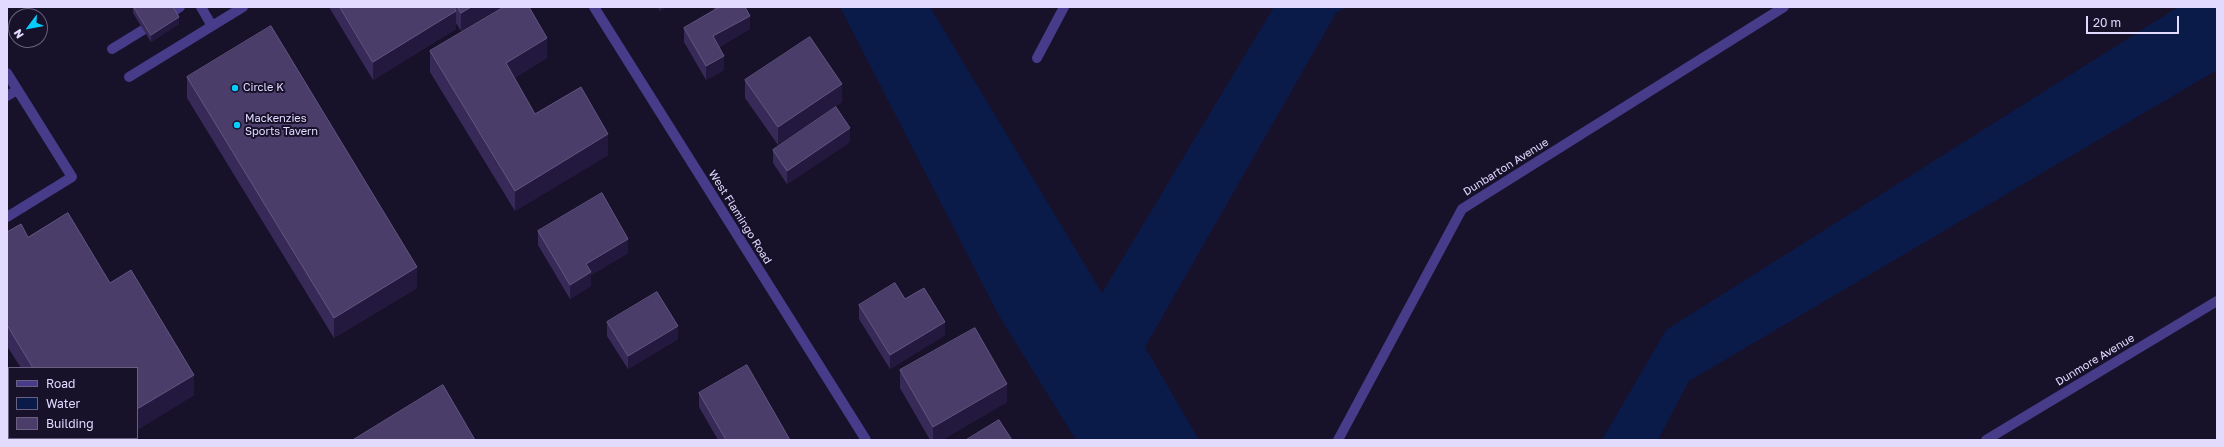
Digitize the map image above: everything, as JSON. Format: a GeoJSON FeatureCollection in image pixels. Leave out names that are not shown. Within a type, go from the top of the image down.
{"type":"FeatureCollection","features":[{"type":"Feature","properties":{"kind":"street"},"geometry":{"type":"LineString","coordinates":[[201,7],[212,26]]}},
{"type":"Feature","properties":{"kind":"street"},"geometry":{"type":"LineString","coordinates":[[129,77],[243,7]]}},
{"type":"Feature","properties":{"kind":"street","name":"West Flamingo Road"},"geometry":{"type":"LineString","coordinates":[[594,7],[866,440]]}},
{"type":"Feature","properties":{"kind":"street"},"geometry":{"type":"LineString","coordinates":[[1037,58],[1064,7]]}},
{"type":"Feature","properties":{"kind":"street","name":"Dunbarton Avenue"},"geometry":{"type":"LineString","coordinates":[[1338,440],[1462,209],[1784,7]]}},
{"type":"Feature","properties":{"kind":"street"},"geometry":{"type":"LineString","coordinates":[[112,49],[143,30]]}},
{"type":"Feature","properties":{"kind":"street"},"geometry":{"type":"LineString","coordinates":[[7,73],[72,177],[7,217]]}},
{"type":"Feature","properties":{"kind":"street"},"geometry":{"type":"LineString","coordinates":[[7,96],[17,90]]}},
{"type":"Feature","properties":{"kind":"street","name":"Dunmore Avenue"},"geometry":{"type":"LineString","coordinates":[[1986,440],[2217,302]]}},
{"type":"Feature","properties":{"kind":"water"},"geometry":{"type":"Polygon","coordinates":[[[840,7],[930,7],[1102,293],[1274,7],[1346,7],[1336,13],[1145,347],[1199,440],[1076,440],[998,314],[840,7]]]}},
{"type":"Feature","properties":{"kind":"water"},"geometry":{"type":"Polygon","coordinates":[[[2178,7],[2217,7],[2217,70],[1689,381],[1658,440],[1602,440],[1666,330],[2178,7]]]}},
{"type":"Feature","properties":{"kind":"building"},"geometry":{"type":"Polygon","coordinates":[[[134,7],[173,7],[179,17],[151,35],[134,7]]]}},
{"type":"Feature","properties":{"kind":"building"},"geometry":{"type":"Polygon","coordinates":[[[340,7],[454,7],[456,11],[373,62],[340,7]]]}},
{"type":"Feature","properties":{"kind":"building"},"geometry":{"type":"Polygon","coordinates":[[[458,7],[471,7],[461,13],[458,7]]]}},
{"type":"Feature","properties":{"kind":"building"},"geometry":{"type":"Polygon","coordinates":[[[504,7],[529,7],[547,38],[506,63],[535,114],[581,87],[608,134],[515,191],[430,51],[504,7]]]}},
{"type":"Feature","properties":{"kind":"building"},"geometry":{"type":"Polygon","coordinates":[[[720,7],[745,7],[750,16],[713,36],[724,56],[706,66],[684,28],[720,7]]]}},
{"type":"Feature","properties":{"kind":"building"},"geometry":{"type":"Polygon","coordinates":[[[271,26],[417,267],[334,318],[187,77],[271,26]]]}},
{"type":"Feature","properties":{"kind":"building"},"geometry":{"type":"Polygon","coordinates":[[[810,37],[842,84],[778,127],[745,80],[810,37]]]}},
{"type":"Feature","properties":{"kind":"building"},"geometry":{"type":"Polygon","coordinates":[[[836,107],[850,128],[787,171],[773,150],[836,107]]]}},
{"type":"Feature","properties":{"kind":"building"},"geometry":{"type":"Polygon","coordinates":[[[602,193],[628,239],[586,264],[591,272],[570,285],[538,231],[602,193]]]}},
{"type":"Feature","properties":{"kind":"building"},"geometry":{"type":"Polygon","coordinates":[[[68,213],[110,283],[131,270],[194,375],[138,408],[138,367],[32,367],[7,325],[7,232],[21,224],[28,237],[68,213]]]}},
{"type":"Feature","properties":{"kind":"building"},"geometry":{"type":"Polygon","coordinates":[[[895,283],[905,299],[924,288],[945,322],[890,355],[859,305],[895,283]]]}},
{"type":"Feature","properties":{"kind":"building"},"geometry":{"type":"Polygon","coordinates":[[[657,292],[678,326],[628,356],[607,322],[657,292]]]}},
{"type":"Feature","properties":{"kind":"building"},"geometry":{"type":"Polygon","coordinates":[[[975,328],[1007,384],[933,427],[900,370],[975,328]]]}},
{"type":"Feature","properties":{"kind":"building"},"geometry":{"type":"Polygon","coordinates":[[[747,365],[790,440],[726,440],[699,393],[747,365]]]}},
{"type":"Feature","properties":{"kind":"building"},"geometry":{"type":"Polygon","coordinates":[[[443,385],[475,440],[353,440],[443,385]]]}},
{"type":"Feature","properties":{"kind":"building"},"geometry":{"type":"Polygon","coordinates":[[[999,420],[1012,440],[966,440],[999,420]]]}},
{"type":"Feature","properties":{"kind":"place","name":"Circle K"},"geometry":{"type":"Point","coordinates":[235,88]}},
{"type":"Feature","properties":{"kind":"place","name":"Mackenzies Sports Tavern"},"geometry":{"type":"Point","coordinates":[237,125]}}]}
